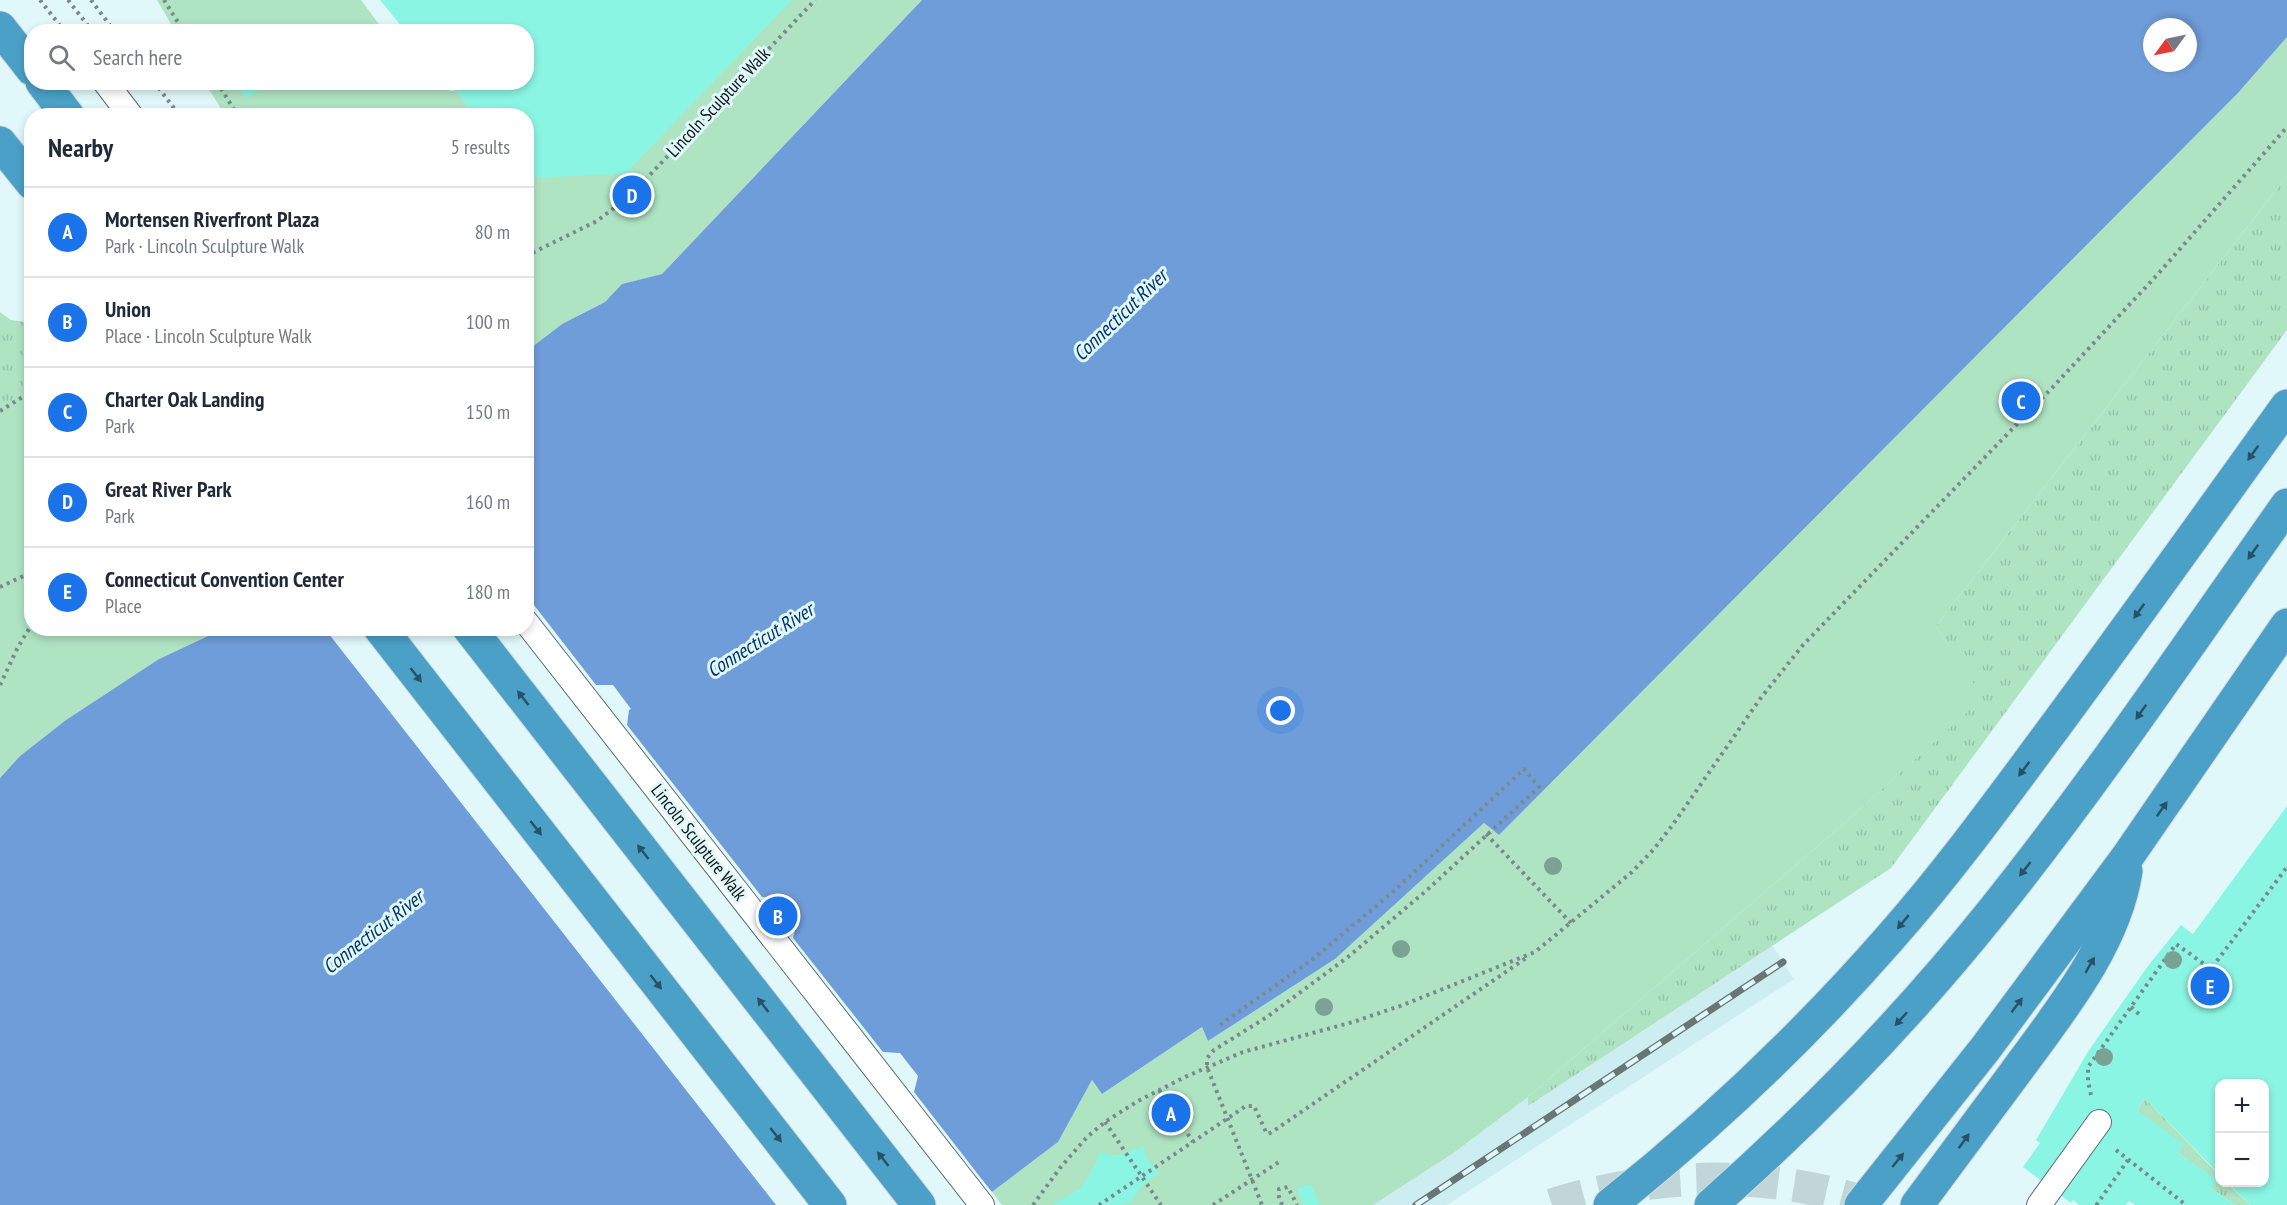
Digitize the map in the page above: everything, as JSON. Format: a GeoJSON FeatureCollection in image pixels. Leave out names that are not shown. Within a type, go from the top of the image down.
{"type":"FeatureCollection","features":[{"type":"Feature","properties":{"kind":"highway"},"geometry":{"type":"LineString","coordinates":[[0,28],[24,59]]}},
{"type":"Feature","properties":{"kind":"highway"},"geometry":{"type":"LineString","coordinates":[[48,90],[62,108]]}},
{"type":"Feature","properties":{"kind":"highway"},"geometry":{"type":"LineString","coordinates":[[0,143],[24,173]]}},
{"type":"Feature","properties":{"kind":"highway"},"geometry":{"type":"LineString","coordinates":[[1610,1205],[1762,1071],[1822,1013],[1890,938],[1966,845],[2064,716],[2287,406]]}},
{"type":"Feature","properties":{"kind":"highway"},"geometry":{"type":"LineString","coordinates":[[1715,1202],[1851,1072],[1899,1021],[1993,911],[2119,743],[2287,505]]}},
{"type":"Feature","properties":{"kind":"highway"},"geometry":{"type":"LineString","coordinates":[[1861,1205],[1978,1058],[2128,856],[2204,749],[2287,625]]}},
{"type":"Feature","properties":{"kind":"highway"},"geometry":{"type":"LineString","coordinates":[[386,636],[831,1205]]}},
{"type":"Feature","properties":{"kind":"highway"},"geometry":{"type":"LineString","coordinates":[[475,636],[919,1205]]}},
{"type":"Feature","properties":{"kind":"highway"},"geometry":{"type":"LineString","coordinates":[[1917,1205],[2069,1000],[2094,958],[2115,911],[2125,880],[2128,856]]}},
{"type":"Feature","properties":{"kind":"street"},"geometry":{"type":"LineString","coordinates":[[111,90],[125,108]]}},
{"type":"Feature","properties":{"kind":"street","name":"Lincoln Sculpture Walk"},"geometry":{"type":"LineString","coordinates":[[534,632],[982,1205]]}},
{"type":"Feature","properties":{"kind":"street"},"geometry":{"type":"LineString","coordinates":[[2045,1197],[2098,1122]]}},
{"type":"Feature","properties":{"kind":"path"},"geometry":{"type":"LineString","coordinates":[[40,0],[59,24]]}},
{"type":"Feature","properties":{"kind":"path"},"geometry":{"type":"LineString","coordinates":[[68,0],[87,24]]}},
{"type":"Feature","properties":{"kind":"path"},"geometry":{"type":"LineString","coordinates":[[90,0],[109,24]]}},
{"type":"Feature","properties":{"kind":"path"},"geometry":{"type":"LineString","coordinates":[[164,0],[179,24]]}},
{"type":"Feature","properties":{"kind":"path","name":"Lincoln Sculpture Walk"},"geometry":{"type":"LineString","coordinates":[[534,252],[597,221],[630,196],[815,0]]}},
{"type":"Feature","properties":{"kind":"path"},"geometry":{"type":"LineString","coordinates":[[160,90],[174,108]]}},
{"type":"Feature","properties":{"kind":"path"},"geometry":{"type":"LineString","coordinates":[[222,90],[233,108]]}},
{"type":"Feature","properties":{"kind":"path"},"geometry":{"type":"LineString","coordinates":[[1099,1205],[1246,1106],[1252,1105],[1256,1109],[1266,1132],[1268,1134],[1272,1132],[1535,952],[1632,872],[1654,849],[1760,699],[1803,645],[2059,381],[2158,274],[2287,127]]}},
{"type":"Feature","properties":{"kind":"path"},"geometry":{"type":"LineString","coordinates":[[0,411],[24,396]]}},
{"type":"Feature","properties":{"kind":"path"},"geometry":{"type":"LineString","coordinates":[[0,587],[24,576]]}},
{"type":"Feature","properties":{"kind":"path"},"geometry":{"type":"LineString","coordinates":[[0,685],[25,636]]}},
{"type":"Feature","properties":{"kind":"path"},"geometry":{"type":"LineString","coordinates":[[1220,1025],[1322,952],[1394,891],[1524,770],[1539,787],[1427,890],[1347,957],[1267,1017],[1214,1050],[1207,1058],[1207,1067],[1262,1205]]}},
{"type":"Feature","properties":{"kind":"path"},"geometry":{"type":"LineString","coordinates":[[1486,834],[1571,923]]}},
{"type":"Feature","properties":{"kind":"path"},"geometry":{"type":"LineString","coordinates":[[2186,1205],[2106,1140],[2098,1122],[2088,1081],[2088,1067],[2176,944],[2211,969],[2287,867]]}},
{"type":"Feature","properties":{"kind":"path"},"geometry":{"type":"LineString","coordinates":[[1033,1205],[1071,1154],[1105,1122],[1159,1090],[1243,1052],[1353,1022],[1535,952]]}},
{"type":"Feature","properties":{"kind":"path"},"geometry":{"type":"LineString","coordinates":[[2131,1007],[2140,1015]]}},
{"type":"Feature","properties":{"kind":"path"},"geometry":{"type":"LineString","coordinates":[[1159,1090],[1193,1142]]}},
{"type":"Feature","properties":{"kind":"path"},"geometry":{"type":"LineString","coordinates":[[1105,1122],[1161,1205]]}},
{"type":"Feature","properties":{"kind":"path"},"geometry":{"type":"LineString","coordinates":[[1213,1205],[1282,1160]]}},
{"type":"Feature","properties":{"kind":"path"},"geometry":{"type":"LineString","coordinates":[[2098,1205],[2128,1160]]}},
{"type":"Feature","properties":{"kind":"path"},"geometry":{"type":"LineString","coordinates":[[1282,1205],[1278,1194],[1279,1189],[1283,1187],[1288,1187],[1297,1205]]}},
{"type":"Feature","properties":{"kind":"shaded area"},"geometry":{"type":"Polygon","coordinates":[[[1772,945],[1794,979],[1447,1205],[1373,1205],[1452,1154],[1528,1097],[1529,1105],[1772,945]]]}},
{"type":"Feature","properties":{"kind":"green space"},"geometry":{"type":"Polygon","coordinates":[[[157,0],[361,0],[379,24],[171,24],[157,0]]]}},
{"type":"Feature","properties":{"kind":"green space"},"geometry":{"type":"Polygon","coordinates":[[[686,0],[922,0],[662,274],[622,284],[605,302],[562,324],[534,346],[534,108],[221,108],[209,90],[451,91],[601,87],[686,0]]]}},
{"type":"Feature","properties":{"kind":"green space"},"geometry":{"type":"Polygon","coordinates":[[[2287,37],[2287,176],[1936,626],[1983,698],[1857,812],[1528,1097],[1452,1154],[1373,1205],[1002,1205],[992,1192],[1058,1142],[1092,1080],[1102,1094],[1202,1027],[1208,1041],[1335,959],[1484,823],[1499,835],[2238,93],[2287,37]]]}},
{"type":"Feature","properties":{"kind":"green space"},"geometry":{"type":"Polygon","coordinates":[[[2287,176],[2287,330],[1891,868],[1528,1106],[1528,1097],[1857,812],[1982,698],[1936,626],[2287,176]]]}},
{"type":"Feature","properties":{"kind":"green space"},"geometry":{"type":"Polygon","coordinates":[[[0,312],[11,320],[24,322],[24,414],[0,429],[0,312]]]}},
{"type":"Feature","properties":{"kind":"green space"},"geometry":{"type":"Polygon","coordinates":[[[24,394],[24,636],[208,636],[159,659],[66,720],[20,756],[0,778],[0,409],[24,394]]]}},
{"type":"Feature","properties":{"kind":"green space"},"geometry":{"type":"Polygon","coordinates":[[[2145,1098],[2215,1171],[2215,1179],[2178,1153],[2137,1110],[2145,1098]]]}},
{"type":"Feature","properties":{"kind":"green space"},"geometry":{"type":"Polygon","coordinates":[[[2215,1182],[2215,1187],[2231,1187],[2250,1205],[2235,1205],[2211,1188],[2215,1182]]]}},
{"type":"Feature","properties":{"kind":"water","name":"Connecticut River"},"geometry":{"type":"Polygon","coordinates":[[[922,0],[2287,0],[2287,37],[2238,93],[1499,835],[1484,823],[1335,959],[1208,1041],[1202,1027],[1102,1094],[1092,1080],[1058,1142],[992,1192],[982,1180],[954,1205],[0,1205],[0,778],[20,756],[66,720],[159,659],[208,636],[534,636],[534,346],[562,324],[605,302],[622,284],[662,274],[922,0]]]}},
{"type":"Feature","properties":{"kind":"pier"},"geometry":{"type":"Polygon","coordinates":[[[534,605],[596,685],[613,685],[631,709],[627,725],[762,897],[779,898],[797,921],[793,938],[883,1052],[900,1053],[918,1076],[914,1092],[994,1195],[990,1194],[982,1184],[959,1205],[776,1205],[330,636],[534,636],[534,605]]]}},
{"type":"Feature","properties":{"kind":"building"},"geometry":{"type":"Polygon","coordinates":[[[380,0],[792,0],[625,174],[534,178],[534,108],[467,108],[455,90],[534,90],[534,24],[400,24],[380,0]]]}},
{"type":"Feature","properties":{"kind":"building"},"geometry":{"type":"Polygon","coordinates":[[[241,90],[258,90],[246,98],[241,90]]]}},
{"type":"Feature","properties":{"kind":"building"},"geometry":{"type":"Polygon","coordinates":[[[2287,806],[2287,1205],[2250,1205],[2232,1187],[2269,1187],[2269,1079],[2215,1079],[2215,1170],[2145,1098],[2137,1110],[2184,1144],[2178,1153],[2215,1179],[2211,1188],[2235,1205],[2135,1205],[2129,1201],[2126,1205],[2079,1205],[2073,1200],[2071,1203],[2023,1167],[2040,1143],[2036,1140],[2089,1050],[2148,966],[2181,925],[2193,934],[2287,806]]]}},
{"type":"Feature","properties":{"kind":"building"},"geometry":{"type":"Polygon","coordinates":[[[1143,1146],[1148,1161],[1159,1173],[1142,1186],[1131,1202],[1119,1205],[1052,1205],[1081,1188],[1100,1152],[1119,1155],[1143,1146]]]}},
{"type":"Feature","properties":{"kind":"building"},"geometry":{"type":"Polygon","coordinates":[[[1311,1184],[1320,1205],[1303,1205],[1297,1189],[1311,1184]]]}},
{"type":"Feature","properties":{"kind":"tunnel"},"geometry":{"type":"LineString","coordinates":[[1552,1205],[1632,1186],[1713,1179],[1794,1185],[1873,1205]]}},
{"type":"Feature","properties":{"kind":"railway"},"geometry":{"type":"LineString","coordinates":[[1416,1205],[1783,962]]}},
{"type":"Feature","properties":{"kind":"place","name":"Great River Park"},"geometry":{"type":"Point","coordinates":[632,195]}},
{"type":"Feature","properties":{"kind":"place","name":"Charter Oak Landing"},"geometry":{"type":"Point","coordinates":[2021,401]}},
{"type":"Feature","properties":{"kind":"place","name":"Union"},"geometry":{"type":"Point","coordinates":[778,916]}},
{"type":"Feature","properties":{"kind":"place","name":"Connecticut Convention Center"},"geometry":{"type":"Point","coordinates":[2210,986]}},
{"type":"Feature","properties":{"kind":"place","name":"Mortensen Riverfront Plaza"},"geometry":{"type":"Point","coordinates":[1171,1113]}}]}
